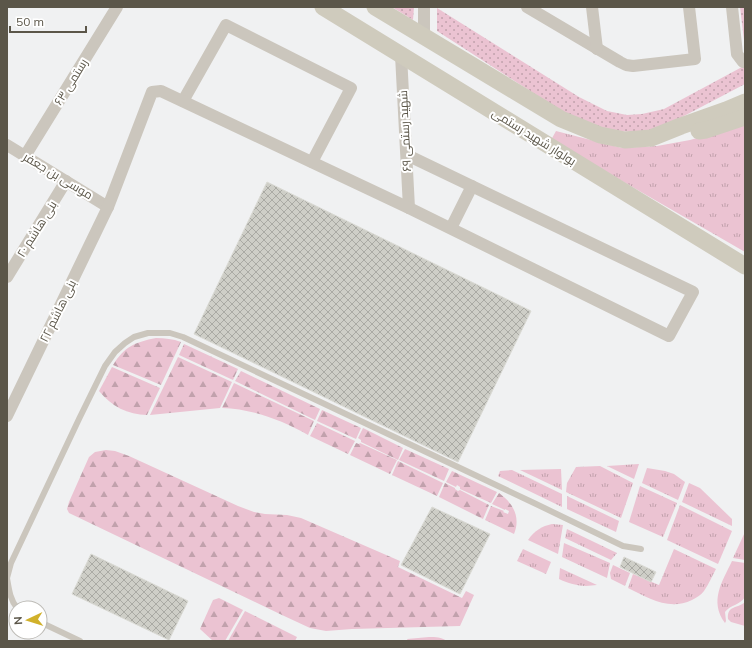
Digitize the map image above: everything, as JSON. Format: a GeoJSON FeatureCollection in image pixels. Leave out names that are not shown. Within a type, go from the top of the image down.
{"type":"FeatureCollection","features":[{"type":"Feature","properties":{"kind":"main road","name":"بولوار شهید رستمی"},"geometry":{"type":"LineString","coordinates":[[323,7],[672,222],[743,263]]}},
{"type":"Feature","properties":{"kind":"main road"},"geometry":{"type":"LineString","coordinates":[[375,7],[561,119],[600,135],[625,140],[651,138],[706,130],[745,117]]}},
{"type":"Feature","properties":{"kind":"main road"},"geometry":{"type":"LineString","coordinates":[[651,138],[745,102]]}},
{"type":"Feature","properties":{"kind":"street","name":"رستمی ۶۳"},"geometry":{"type":"LineString","coordinates":[[25,156],[117,7]]}},
{"type":"Feature","properties":{"kind":"street"},"geometry":{"type":"LineString","coordinates":[[424,7],[424,37]]}},
{"type":"Feature","properties":{"kind":"street"},"geometry":{"type":"LineString","coordinates":[[527,7],[620,62],[633,66],[695,59],[689,7]]}},
{"type":"Feature","properties":{"kind":"street"},"geometry":{"type":"LineString","coordinates":[[592,7],[597,49]]}},
{"type":"Feature","properties":{"kind":"street"},"geometry":{"type":"LineString","coordinates":[[732,7],[737,54],[743,62]]}},
{"type":"Feature","properties":{"kind":"street"},"geometry":{"type":"LineString","coordinates":[[312,162],[351,88],[226,25],[183,102],[409,208],[669,336],[693,292],[407,155]]}},
{"type":"Feature","properties":{"kind":"street","name":"شهید رستمی ۶۹"},"geometry":{"type":"LineString","coordinates":[[401,55],[409,208]]}},
{"type":"Feature","properties":{"kind":"street","name":"بنی هاشم ۲۲"},"geometry":{"type":"LineString","coordinates":[[7,416],[108,207],[152,92],[161,91],[183,102]]}},
{"type":"Feature","properties":{"kind":"street","name":"موسی بن جعفر"},"geometry":{"type":"LineString","coordinates":[[7,145],[108,207]]}},
{"type":"Feature","properties":{"kind":"street","name":"بنی هاشم ۲۰"},"geometry":{"type":"LineString","coordinates":[[7,277],[66,182]]}},
{"type":"Feature","properties":{"kind":"street"},"geometry":{"type":"LineString","coordinates":[[450,228],[472,186]]}},
{"type":"Feature","properties":{"kind":"lane"},"geometry":{"type":"LineString","coordinates":[[12,600],[7,578],[12,563],[105,366],[115,352],[124,343],[134,337],[148,333],[170,333],[183,337],[623,546],[641,549]]}},
{"type":"Feature","properties":{"kind":"lane"},"geometry":{"type":"LineString","coordinates":[[48,626],[80,641]]}},
{"type":"Feature","properties":{"kind":"green space"},"geometry":{"type":"Polygon","coordinates":[[[392,7],[414,7],[413,20],[392,7]]]}},
{"type":"Feature","properties":{"kind":"green space"},"geometry":{"type":"Polygon","coordinates":[[[740,7],[745,7],[745,41],[744,40],[740,7]]]}},
{"type":"Feature","properties":{"kind":"green space"},"geometry":{"type":"Polygon","coordinates":[[[437,8],[579,97],[607,111],[627,115],[642,114],[664,109],[745,66],[745,84],[663,127],[640,133],[602,129],[566,114],[437,31],[437,8]]]}},
{"type":"Feature","properties":{"kind":"green space"},"geometry":{"type":"Polygon","coordinates":[[[745,124],[745,252],[551,140],[556,131],[622,148],[657,146],[690,140],[745,124]]]}},
{"type":"Feature","properties":{"kind":"green space"},"geometry":{"type":"Polygon","coordinates":[[[156,338],[181,342],[161,385],[113,365],[121,354],[131,346],[142,341],[156,338]]]}},
{"type":"Feature","properties":{"kind":"green space"},"geometry":{"type":"Polygon","coordinates":[[[184,344],[238,369],[233,380],[179,355],[184,344]]]}},
{"type":"Feature","properties":{"kind":"green space"},"geometry":{"type":"Polygon","coordinates":[[[178,357],[232,382],[220,408],[150,415],[178,357]]]}},
{"type":"Feature","properties":{"kind":"green space"},"geometry":{"type":"Polygon","coordinates":[[[112,367],[160,388],[147,415],[140,415],[120,409],[99,391],[112,367]]]}},
{"type":"Feature","properties":{"kind":"green space"},"geometry":{"type":"Polygon","coordinates":[[[241,371],[320,409],[315,420],[235,381],[241,371]]]}},
{"type":"Feature","properties":{"kind":"green space"},"geometry":{"type":"Polygon","coordinates":[[[234,383],[314,421],[308,435],[266,416],[222,408],[234,383]]]}},
{"type":"Feature","properties":{"kind":"green space"},"geometry":{"type":"Polygon","coordinates":[[[322,410],[361,428],[356,439],[317,421],[322,410]]]}},
{"type":"Feature","properties":{"kind":"green space"},"geometry":{"type":"Polygon","coordinates":[[[317,423],[355,441],[348,454],[310,436],[317,423]]]}},
{"type":"Feature","properties":{"kind":"green space"},"geometry":{"type":"Polygon","coordinates":[[[363,428],[403,448],[398,460],[361,442],[358,438],[363,428]]]}},
{"type":"Feature","properties":{"kind":"green space"},"geometry":{"type":"Polygon","coordinates":[[[356,443],[360,443],[397,460],[390,474],[350,455],[356,443]]]}},
{"type":"Feature","properties":{"kind":"green space"},"geometry":{"type":"Polygon","coordinates":[[[405,449],[449,469],[444,481],[399,460],[405,449]]]}},
{"type":"Feature","properties":{"kind":"green space"},"geometry":{"type":"Polygon","coordinates":[[[106,450],[115,451],[129,456],[254,512],[287,515],[301,518],[400,561],[398,567],[462,598],[466,591],[474,595],[460,626],[326,631],[310,628],[69,513],[67,509],[69,502],[89,457],[95,452],[106,450]]]}},
{"type":"Feature","properties":{"kind":"green space"},"geometry":{"type":"Polygon","coordinates":[[[398,461],[443,483],[437,496],[392,475],[398,461]]]}},
{"type":"Feature","properties":{"kind":"green space"},"geometry":{"type":"Polygon","coordinates":[[[639,464],[634,479],[607,466],[639,464]]]}},
{"type":"Feature","properties":{"kind":"green space"},"geometry":{"type":"Polygon","coordinates":[[[600,466],[633,483],[621,518],[566,492],[567,483],[576,467],[600,466]]]}},
{"type":"Feature","properties":{"kind":"green space"},"geometry":{"type":"Polygon","coordinates":[[[647,468],[674,474],[685,482],[678,500],[642,483],[647,468]]]}},
{"type":"Feature","properties":{"kind":"green space"},"geometry":{"type":"Polygon","coordinates":[[[561,469],[562,490],[520,470],[561,469]]]}},
{"type":"Feature","properties":{"kind":"green space"},"geometry":{"type":"Polygon","coordinates":[[[512,470],[562,494],[562,507],[498,476],[500,471],[512,470]]]}},
{"type":"Feature","properties":{"kind":"green space"},"geometry":{"type":"Polygon","coordinates":[[[452,471],[497,492],[491,503],[460,489],[457,485],[456,487],[446,482],[452,471]]]}},
{"type":"Feature","properties":{"kind":"green space"},"geometry":{"type":"Polygon","coordinates":[[[445,483],[458,491],[460,490],[489,505],[483,519],[439,497],[445,483]]]}},
{"type":"Feature","properties":{"kind":"green space"},"geometry":{"type":"Polygon","coordinates":[[[689,483],[700,488],[732,519],[732,526],[682,502],[689,483]]]}},
{"type":"Feature","properties":{"kind":"green space"},"geometry":{"type":"Polygon","coordinates":[[[640,486],[677,503],[663,537],[629,522],[640,486]]]}},
{"type":"Feature","properties":{"kind":"green space"},"geometry":{"type":"Polygon","coordinates":[[[499,493],[512,506],[516,516],[517,522],[514,534],[485,520],[491,506],[508,514],[509,511],[492,504],[499,493]]]}},
{"type":"Feature","properties":{"kind":"green space"},"geometry":{"type":"Polygon","coordinates":[[[567,496],[619,521],[616,532],[567,509],[567,496]]]}},
{"type":"Feature","properties":{"kind":"green space"},"geometry":{"type":"Polygon","coordinates":[[[680,505],[732,531],[718,564],[667,540],[680,505]]]}},
{"type":"Feature","properties":{"kind":"green space"},"geometry":{"type":"Polygon","coordinates":[[[552,524],[563,525],[558,554],[528,540],[538,529],[552,524]]]}},
{"type":"Feature","properties":{"kind":"green space"},"geometry":{"type":"Polygon","coordinates":[[[567,529],[617,553],[611,560],[565,538],[567,529]]]}},
{"type":"Feature","properties":{"kind":"green space"},"geometry":{"type":"Polygon","coordinates":[[[745,532],[745,560],[733,558],[745,532]]]}},
{"type":"Feature","properties":{"kind":"green space"},"geometry":{"type":"Polygon","coordinates":[[[564,543],[610,563],[607,578],[562,557],[564,543]]]}},
{"type":"Feature","properties":{"kind":"green space"},"geometry":{"type":"Polygon","coordinates":[[[523,549],[551,562],[546,574],[517,561],[523,549]]]}},
{"type":"Feature","properties":{"kind":"green space"},"geometry":{"type":"Polygon","coordinates":[[[674,549],[716,569],[702,594],[683,603],[667,604],[651,599],[628,588],[633,574],[659,585],[674,549]]]}},
{"type":"Feature","properties":{"kind":"green space"},"geometry":{"type":"Polygon","coordinates":[[[732,561],[745,563],[745,597],[725,612],[725,623],[720,615],[718,599],[721,584],[732,561]]]}},
{"type":"Feature","properties":{"kind":"green space"},"geometry":{"type":"Polygon","coordinates":[[[613,565],[630,573],[625,586],[611,579],[610,573],[613,565]]]}},
{"type":"Feature","properties":{"kind":"green space"},"geometry":{"type":"Polygon","coordinates":[[[560,568],[597,585],[586,586],[572,584],[559,579],[560,568]]]}},
{"type":"Feature","properties":{"kind":"green space"},"geometry":{"type":"Polygon","coordinates":[[[219,598],[243,610],[225,641],[213,641],[200,629],[213,600],[219,598]]]}},
{"type":"Feature","properties":{"kind":"green space"},"geometry":{"type":"Polygon","coordinates":[[[745,602],[745,626],[731,622],[728,619],[729,611],[745,602]]]}},
{"type":"Feature","properties":{"kind":"green space"},"geometry":{"type":"Polygon","coordinates":[[[245,611],[297,637],[295,641],[228,641],[245,611]]]}},
{"type":"Feature","properties":{"kind":"green space"},"geometry":{"type":"Polygon","coordinates":[[[429,637],[447,641],[408,641],[407,639],[429,637]]]}},
{"type":"Feature","properties":{"kind":"building"},"geometry":{"type":"Polygon","coordinates":[[[267,182],[531,311],[458,462],[194,334],[267,182]]]}},
{"type":"Feature","properties":{"kind":"building"},"geometry":{"type":"Polygon","coordinates":[[[432,507],[490,534],[460,594],[401,565],[432,507]]]}},
{"type":"Feature","properties":{"kind":"building"},"geometry":{"type":"Polygon","coordinates":[[[91,554],[188,601],[169,640],[72,594],[91,554]]]}},
{"type":"Feature","properties":{"kind":"building"},"geometry":{"type":"Polygon","coordinates":[[[624,557],[656,572],[651,582],[620,567],[624,557]]]}}]}
